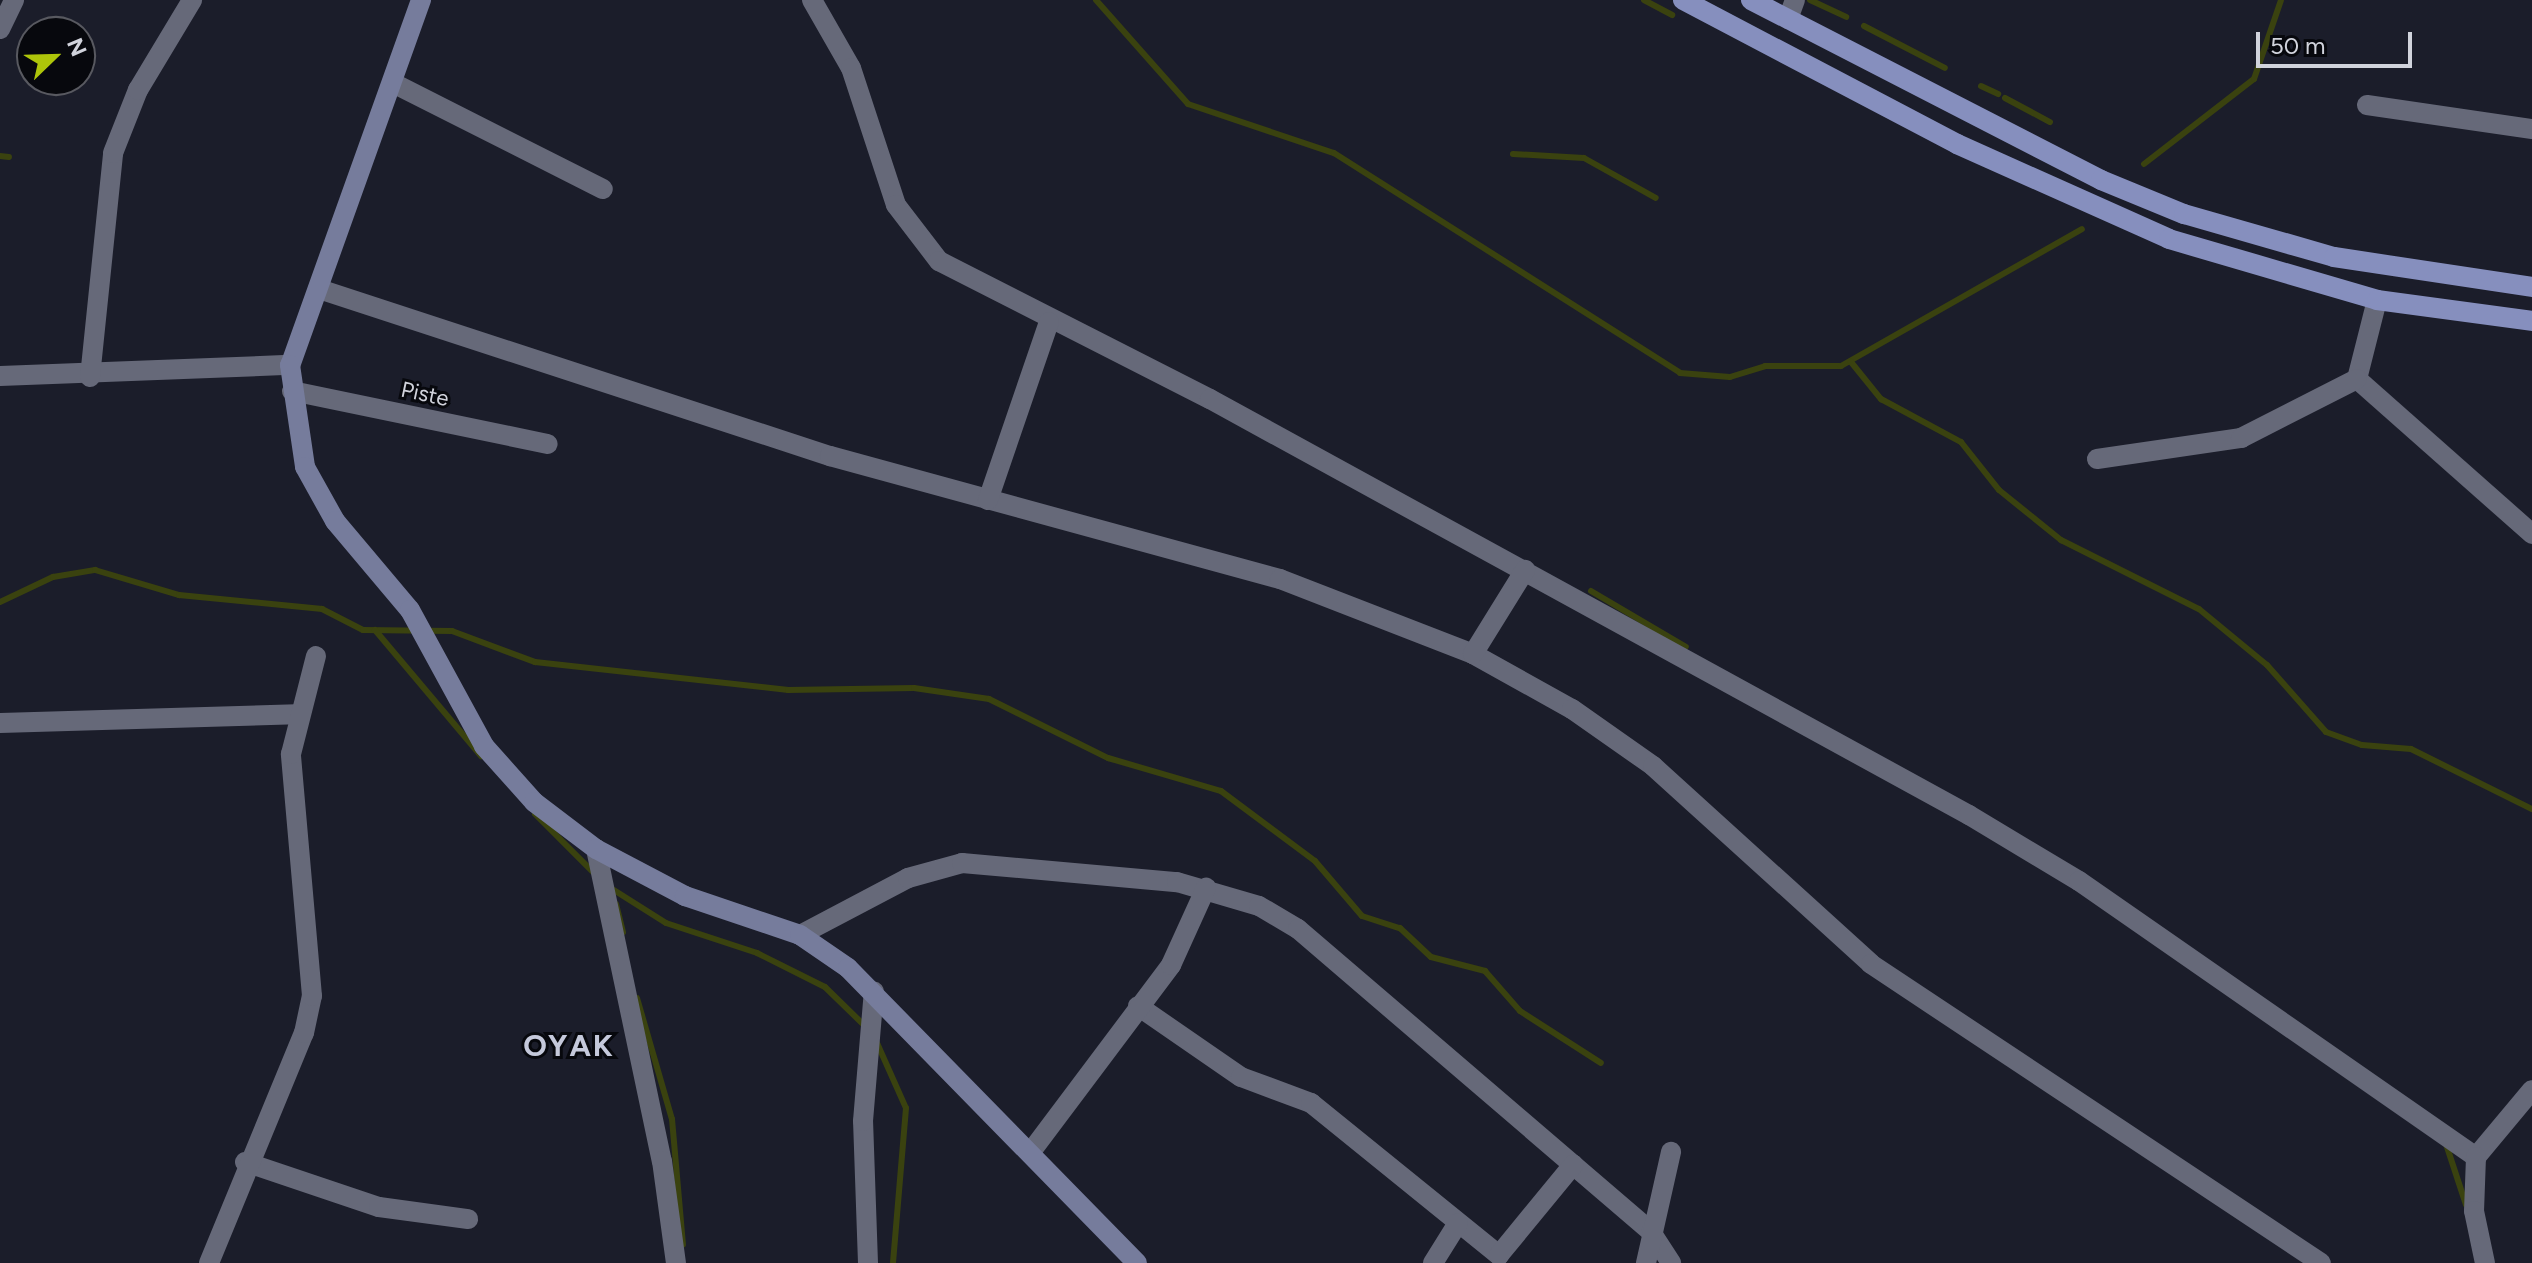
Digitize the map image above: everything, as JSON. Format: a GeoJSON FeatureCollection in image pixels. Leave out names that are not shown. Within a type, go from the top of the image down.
{"type":"FeatureCollection","features":[{"type":"Feature","properties":{"kind":"main road"},"geometry":{"type":"LineString","coordinates":[[421,0],[290,365],[305,467],[335,521],[410,610],[422,641],[484,746],[534,802],[596,849],[685,896],[800,935],[874,991],[1137,1263]]}},
{"type":"Feature","properties":{"kind":"main road"},"geometry":{"type":"LineString","coordinates":[[1683,0],[2103,213],[2246,264],[2377,300],[2532,321]]}},
{"type":"Feature","properties":{"kind":"main road"},"geometry":{"type":"LineString","coordinates":[[1751,0],[1791,10],[2101,180],[2184,214],[2334,257],[2532,287]]}},
{"type":"Feature","properties":{"kind":"street"},"geometry":{"type":"LineString","coordinates":[[0,29],[14,0]]}},
{"type":"Feature","properties":{"kind":"street"},"geometry":{"type":"LineString","coordinates":[[90,377],[113,153],[138,90],[192,0]]}},
{"type":"Feature","properties":{"kind":"street"},"geometry":{"type":"LineString","coordinates":[[812,0],[851,68],[896,205],[914,236],[939,261],[1049,322],[1210,399],[1525,570],[2079,881],[2476,1157]]}},
{"type":"Feature","properties":{"kind":"street"},"geometry":{"type":"LineString","coordinates":[[393,83],[603,189]]}},
{"type":"Feature","properties":{"kind":"street"},"geometry":{"type":"LineString","coordinates":[[2367,105],[2532,129]]}},
{"type":"Feature","properties":{"kind":"street"},"geometry":{"type":"LineString","coordinates":[[319,289],[830,456],[1280,579],[1473,654],[1572,709],[1653,766],[1871,964],[2321,1263]]}},
{"type":"Feature","properties":{"kind":"street"},"geometry":{"type":"LineString","coordinates":[[2097,459],[2241,438],[2357,379],[2377,300]]}},
{"type":"Feature","properties":{"kind":"street"},"geometry":{"type":"LineString","coordinates":[[988,500],[1049,322]]}},
{"type":"Feature","properties":{"kind":"street"},"geometry":{"type":"LineString","coordinates":[[0,376],[90,377],[290,365]]}},
{"type":"Feature","properties":{"kind":"street"},"geometry":{"type":"LineString","coordinates":[[2357,379],[2532,534]]}},
{"type":"Feature","properties":{"kind":"street","name":"Piste"},"geometry":{"type":"LineString","coordinates":[[292,391],[548,444]]}},
{"type":"Feature","properties":{"kind":"street"},"geometry":{"type":"LineString","coordinates":[[1473,654],[1525,570]]}},
{"type":"Feature","properties":{"kind":"street"},"geometry":{"type":"LineString","coordinates":[[209,1263],[245,1162],[293,1063],[312,996],[291,775],[296,714],[316,656]]}},
{"type":"Feature","properties":{"kind":"street"},"geometry":{"type":"LineString","coordinates":[[0,723],[296,714]]}},
{"type":"Feature","properties":{"kind":"street"},"geometry":{"type":"LineString","coordinates":[[596,849],[662,1161],[676,1263]]}},
{"type":"Feature","properties":{"kind":"street"},"geometry":{"type":"LineString","coordinates":[[800,935],[908,878],[962,863],[1206,888],[1298,929],[1651,1232],[1671,1263]]}},
{"type":"Feature","properties":{"kind":"street"},"geometry":{"type":"LineString","coordinates":[[1030,1153],[1171,965],[1206,888]]}},
{"type":"Feature","properties":{"kind":"street"},"geometry":{"type":"LineString","coordinates":[[868,1263],[863,1121],[874,991]]}},
{"type":"Feature","properties":{"kind":"street"},"geometry":{"type":"LineString","coordinates":[[1138,1006],[1241,1077],[1311,1103],[1499,1255],[1573,1165]]}},
{"type":"Feature","properties":{"kind":"street"},"geometry":{"type":"LineString","coordinates":[[2485,1263],[2474,1211],[2476,1157],[2532,1090]]}},
{"type":"Feature","properties":{"kind":"street"},"geometry":{"type":"LineString","coordinates":[[1646,1263],[1671,1152]]}},
{"type":"Feature","properties":{"kind":"street"},"geometry":{"type":"LineString","coordinates":[[245,1162],[379,1207],[468,1219]]}},
{"type":"Feature","properties":{"kind":"street"},"geometry":{"type":"LineString","coordinates":[[1433,1263],[1458,1223]]}},
{"type":"Feature","properties":{"kind":"waterway"},"geometry":{"type":"LineString","coordinates":[[1096,0],[1188,104],[1334,153],[1680,373],[1730,377],[1765,366],[1841,366],[2082,229]]}},
{"type":"Feature","properties":{"kind":"waterway"},"geometry":{"type":"LineString","coordinates":[[1644,0],[1672,15]]}},
{"type":"Feature","properties":{"kind":"waterway"},"geometry":{"type":"LineString","coordinates":[[1810,0],[1846,17]]}},
{"type":"Feature","properties":{"kind":"waterway"},"geometry":{"type":"LineString","coordinates":[[2144,164],[2254,79],[2281,0]]}},
{"type":"Feature","properties":{"kind":"waterway"},"geometry":{"type":"LineString","coordinates":[[1864,26],[1945,68]]}},
{"type":"Feature","properties":{"kind":"waterway"},"geometry":{"type":"LineString","coordinates":[[1981,86],[1998,94]]}},
{"type":"Feature","properties":{"kind":"waterway"},"geometry":{"type":"LineString","coordinates":[[2005,98],[2050,122]]}},
{"type":"Feature","properties":{"kind":"waterway"},"geometry":{"type":"LineString","coordinates":[[1513,154],[1584,158],[1656,198]]}},
{"type":"Feature","properties":{"kind":"waterway"},"geometry":{"type":"LineString","coordinates":[[0,156],[9,157]]}},
{"type":"Feature","properties":{"kind":"waterway"},"geometry":{"type":"LineString","coordinates":[[1851,362],[1881,399],[1961,442],[1999,490],[2061,540],[2199,609],[2267,665],[2326,732],[2362,745],[2411,749],[2532,809]]}},
{"type":"Feature","properties":{"kind":"waterway"},"geometry":{"type":"LineString","coordinates":[[0,602],[53,577],[95,570],[179,595],[322,609],[363,630],[452,631],[535,662],[788,690],[914,688],[989,699],[1108,758],[1221,791],[1315,861],[1362,916],[1400,928],[1431,957],[1485,971],[1520,1011],[1601,1063]]}},
{"type":"Feature","properties":{"kind":"waterway"},"geometry":{"type":"LineString","coordinates":[[1591,591],[1686,647]]}},
{"type":"Feature","properties":{"kind":"waterway"},"geometry":{"type":"LineString","coordinates":[[375,630],[481,756]]}},
{"type":"Feature","properties":{"kind":"waterway"},"geometry":{"type":"LineString","coordinates":[[535,814],[595,874]]}},
{"type":"Feature","properties":{"kind":"waterway"},"geometry":{"type":"LineString","coordinates":[[609,887],[666,923],[757,953],[825,987],[866,1027]]}},
{"type":"Feature","properties":{"kind":"waterway"},"geometry":{"type":"LineString","coordinates":[[616,904],[623,932]]}},
{"type":"Feature","properties":{"kind":"waterway"},"geometry":{"type":"LineString","coordinates":[[637,998],[672,1119],[683,1245]]}},
{"type":"Feature","properties":{"kind":"waterway"},"geometry":{"type":"LineString","coordinates":[[877,1043],[906,1108],[893,1263]]}},
{"type":"Feature","properties":{"kind":"waterway"},"geometry":{"type":"LineString","coordinates":[[2446,1144],[2466,1205]]}},
{"type":"Feature","properties":{"kind":"district","name":"OYAK"},"geometry":{"type":"Point","coordinates":[569,1046]}}]}
